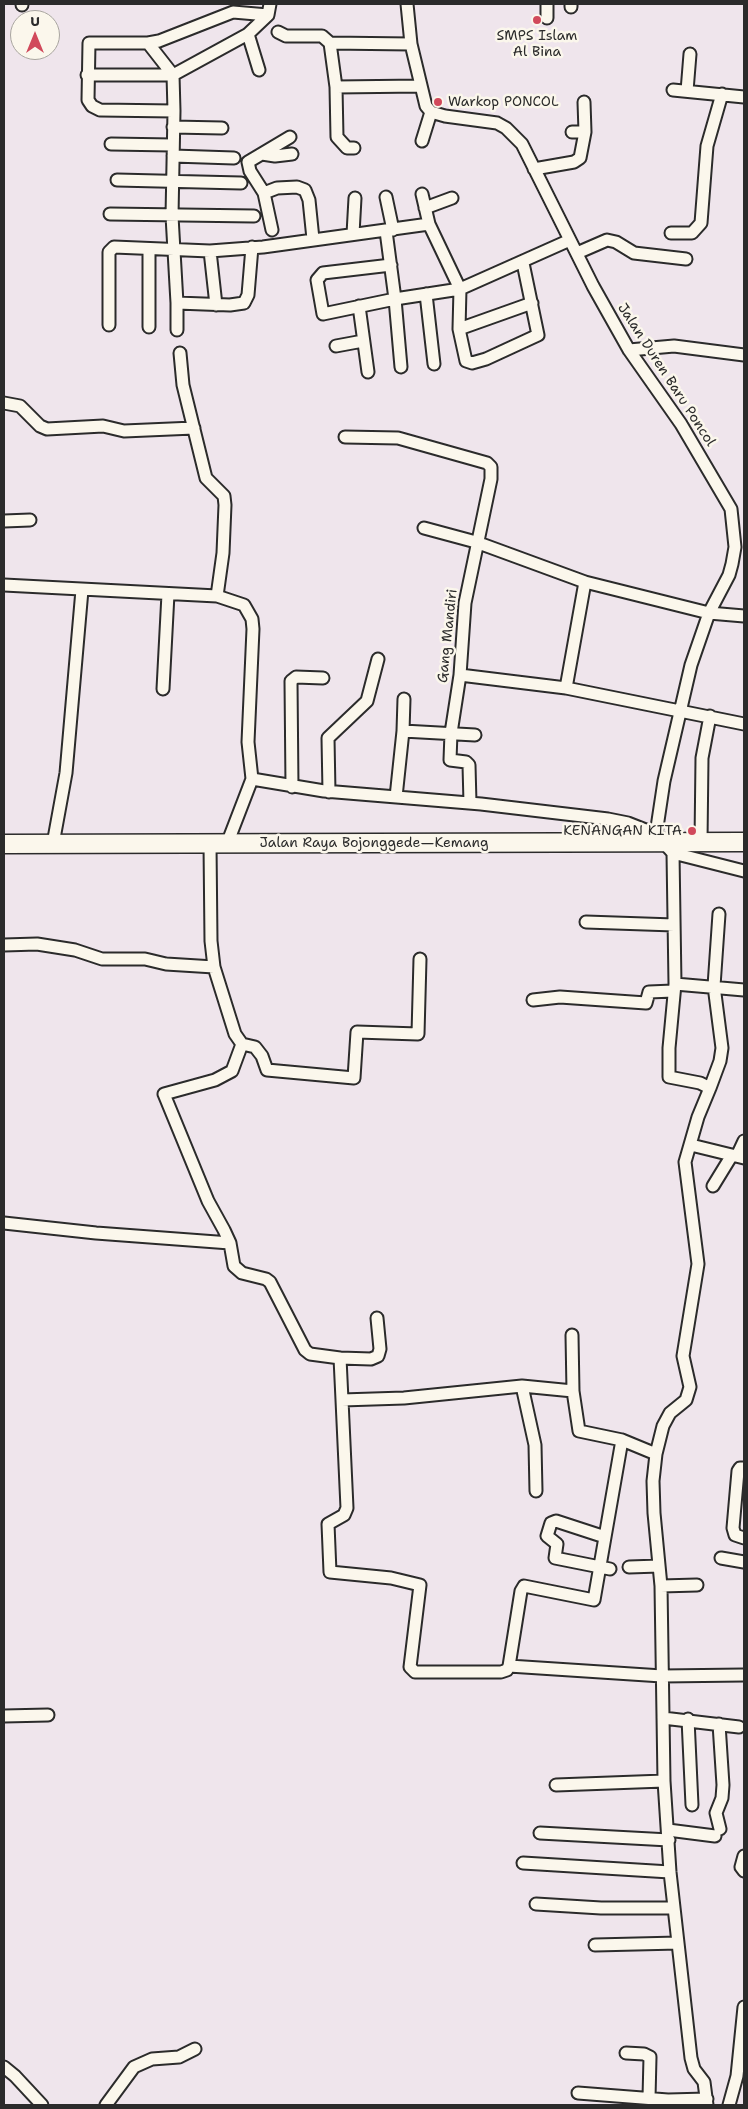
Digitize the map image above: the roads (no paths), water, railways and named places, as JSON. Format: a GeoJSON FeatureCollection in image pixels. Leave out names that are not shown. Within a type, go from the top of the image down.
{"type":"FeatureCollection","features":[{"type":"Feature","properties":{"kind":"highway","name":"Jalan Raya Bojonggede—Kemang"},"geometry":{"type":"LineString","coordinates":[[4,844],[744,842]]}},
{"type":"Feature","properties":{"kind":"street"},"geometry":{"type":"LineString","coordinates":[[407,4],[411,44],[420,86],[426,106],[431,112],[422,141]]}},
{"type":"Feature","properties":{"kind":"street"},"geometry":{"type":"LineString","coordinates":[[546,4],[547,18]]}},
{"type":"Feature","properties":{"kind":"street"},"geometry":{"type":"LineString","coordinates":[[87,75],[172,75],[248,34],[269,9]]}},
{"type":"Feature","properties":{"kind":"street"},"geometry":{"type":"LineString","coordinates":[[174,111],[95,108],[88,100],[89,43],[148,43],[233,12],[269,9]]}},
{"type":"Feature","properties":{"kind":"street"},"geometry":{"type":"LineString","coordinates":[[278,32],[286,36],[322,36],[330,44],[336,87],[337,137],[347,148],[354,148]]}},
{"type":"Feature","properties":{"kind":"street"},"geometry":{"type":"LineString","coordinates":[[248,34],[259,70]]}},
{"type":"Feature","properties":{"kind":"street"},"geometry":{"type":"LineString","coordinates":[[148,43],[172,75],[174,111],[172,216],[178,303],[177,330]]}},
{"type":"Feature","properties":{"kind":"street"},"geometry":{"type":"LineString","coordinates":[[330,44],[411,44]]}},
{"type":"Feature","properties":{"kind":"street"},"geometry":{"type":"LineString","coordinates":[[687,91],[690,54]]}},
{"type":"Feature","properties":{"kind":"street"},"geometry":{"type":"LineString","coordinates":[[336,87],[420,86]]}},
{"type":"Feature","properties":{"kind":"street"},"geometry":{"type":"LineString","coordinates":[[673,90],[744,96]]}},
{"type":"Feature","properties":{"kind":"street"},"geometry":{"type":"LineString","coordinates":[[671,233],[692,233],[700,223],[707,146],[722,94]]}},
{"type":"Feature","properties":{"kind":"street"},"geometry":{"type":"LineString","coordinates":[[534,169],[578,160],[585,132],[584,102]]}},
{"type":"Feature","properties":{"kind":"street","name":"Jalan Duren Baru Poncol"},"geometry":{"type":"LineString","coordinates":[[431,112],[502,126],[522,144],[553,202],[570,240],[629,350],[681,424],[732,509],[735,546],[732,564],[729,575],[708,612],[680,710],[664,781],[664,843],[674,925],[674,987],[669,1077],[700,1083],[710,1088]]}},
{"type":"Feature","properties":{"kind":"street"},"geometry":{"type":"LineString","coordinates":[[173,127],[222,128]]}},
{"type":"Feature","properties":{"kind":"street"},"geometry":{"type":"LineString","coordinates":[[572,132],[585,132]]}},
{"type":"Feature","properties":{"kind":"street"},"geometry":{"type":"LineString","coordinates":[[272,230],[264,193],[248,166],[250,160],[290,137]]}},
{"type":"Feature","properties":{"kind":"street"},"geometry":{"type":"LineString","coordinates":[[111,144],[234,158]]}},
{"type":"Feature","properties":{"kind":"street"},"geometry":{"type":"LineString","coordinates":[[262,154],[275,156],[292,154]]}},
{"type":"Feature","properties":{"kind":"street"},"geometry":{"type":"LineString","coordinates":[[117,180],[241,183]]}},
{"type":"Feature","properties":{"kind":"street"},"geometry":{"type":"LineString","coordinates":[[264,193],[288,187],[297,187],[305,190],[313,239]]}},
{"type":"Feature","properties":{"kind":"street"},"geometry":{"type":"LineString","coordinates":[[422,194],[428,224],[460,289],[459,328],[466,361],[472,363],[486,359],[538,335],[523,263]]}},
{"type":"Feature","properties":{"kind":"street"},"geometry":{"type":"LineString","coordinates":[[386,197],[401,367]]}},
{"type":"Feature","properties":{"kind":"street"},"geometry":{"type":"LineString","coordinates":[[354,234],[355,198]]}},
{"type":"Feature","properties":{"kind":"street"},"geometry":{"type":"LineString","coordinates":[[425,208],[452,198]]}},
{"type":"Feature","properties":{"kind":"street"},"geometry":{"type":"LineString","coordinates":[[110,214],[254,216]]}},
{"type":"Feature","properties":{"kind":"street"},"geometry":{"type":"LineString","coordinates":[[109,325],[109,252],[114,248],[210,251],[428,224]]}},
{"type":"Feature","properties":{"kind":"street"},"geometry":{"type":"LineString","coordinates":[[391,266],[323,273],[318,276],[317,280],[323,314],[395,299],[460,289],[523,263],[570,240]]}},
{"type":"Feature","properties":{"kind":"street"},"geometry":{"type":"LineString","coordinates":[[577,253],[607,240],[616,242],[634,253],[686,259]]}},
{"type":"Feature","properties":{"kind":"street"},"geometry":{"type":"LineString","coordinates":[[178,303],[230,305],[244,303],[246,301],[252,247]]}},
{"type":"Feature","properties":{"kind":"street"},"geometry":{"type":"LineString","coordinates":[[149,249],[149,326]]}},
{"type":"Feature","properties":{"kind":"street"},"geometry":{"type":"LineString","coordinates":[[210,251],[216,305]]}},
{"type":"Feature","properties":{"kind":"street"},"geometry":{"type":"LineString","coordinates":[[426,294],[434,364]]}},
{"type":"Feature","properties":{"kind":"street"},"geometry":{"type":"LineString","coordinates":[[459,328],[532,303]]}},
{"type":"Feature","properties":{"kind":"street"},"geometry":{"type":"LineString","coordinates":[[359,306],[368,372]]}},
{"type":"Feature","properties":{"kind":"street"},"geometry":{"type":"LineString","coordinates":[[336,346],[364,341]]}},
{"type":"Feature","properties":{"kind":"street"},"geometry":{"type":"LineString","coordinates":[[629,350],[674,346],[744,355]]}},
{"type":"Feature","properties":{"kind":"street"},"geometry":{"type":"LineString","coordinates":[[180,353],[183,385],[206,478],[224,496],[223,553],[218,596]]}},
{"type":"Feature","properties":{"kind":"street"},"geometry":{"type":"LineString","coordinates":[[4,403],[20,406],[40,426],[47,429],[103,426],[124,431],[194,428]]}},
{"type":"Feature","properties":{"kind":"street","name":"Gang Mandiri"},"geometry":{"type":"LineString","coordinates":[[345,437],[398,438],[490,464],[491,478],[476,542],[465,603],[460,675],[451,733],[450,760],[466,762],[469,765],[470,803]]}},
{"type":"Feature","properties":{"kind":"street"},"geometry":{"type":"LineString","coordinates":[[4,522],[30,520]]}},
{"type":"Feature","properties":{"kind":"street"},"geometry":{"type":"LineString","coordinates":[[424,528],[476,542],[585,582],[708,612],[744,616]]}},
{"type":"Feature","properties":{"kind":"street"},"geometry":{"type":"LineString","coordinates":[[566,688],[585,582]]}},
{"type":"Feature","properties":{"kind":"street"},"geometry":{"type":"LineString","coordinates":[[4,585],[218,596],[244,605],[252,619],[248,742],[252,779],[219,844],[211,941],[214,967],[230,1023],[242,1044],[255,1047],[262,1056],[267,1070],[354,1078],[357,1032],[418,1034],[420,959]]}},
{"type":"Feature","properties":{"kind":"street"},"geometry":{"type":"LineString","coordinates":[[53,844],[66,773],[82,590]]}},
{"type":"Feature","properties":{"kind":"street"},"geometry":{"type":"LineString","coordinates":[[163,689],[168,594]]}},
{"type":"Feature","properties":{"kind":"street"},"geometry":{"type":"LineString","coordinates":[[330,792],[328,738],[367,701],[378,659]]}},
{"type":"Feature","properties":{"kind":"street"},"geometry":{"type":"LineString","coordinates":[[460,675],[566,688],[744,724]]}},
{"type":"Feature","properties":{"kind":"street"},"geometry":{"type":"LineString","coordinates":[[292,787],[291,681],[296,677],[323,678]]}},
{"type":"Feature","properties":{"kind":"street"},"geometry":{"type":"LineString","coordinates":[[396,797],[404,699]]}},
{"type":"Feature","properties":{"kind":"street"},"geometry":{"type":"LineString","coordinates":[[701,842],[702,758],[710,716]]}},
{"type":"Feature","properties":{"kind":"street"},"geometry":{"type":"LineString","coordinates":[[402,730],[475,735]]}},
{"type":"Feature","properties":{"kind":"street"},"geometry":{"type":"LineString","coordinates":[[252,779],[330,792],[470,803],[608,819],[628,823],[664,843],[744,871]]}},
{"type":"Feature","properties":{"kind":"street"},"geometry":{"type":"LineString","coordinates":[[578,2093],[655,2101],[707,2102],[704,2082],[694,2068],[691,2058],[670,1872],[664,1781],[661,1586],[653,1481],[656,1454],[663,1426],[670,1413],[686,1400],[690,1387],[683,1356],[698,1264],[686,1171],[686,1154],[691,1145],[698,1117],[718,1068],[722,1048],[714,986],[719,914]]}},
{"type":"Feature","properties":{"kind":"street"},"geometry":{"type":"LineString","coordinates":[[586,922],[674,925]]}},
{"type":"Feature","properties":{"kind":"street"},"geometry":{"type":"LineString","coordinates":[[4,945],[37,944],[75,950],[102,959],[145,959],[166,964],[214,967]]}},
{"type":"Feature","properties":{"kind":"street"},"geometry":{"type":"LineString","coordinates":[[533,1000],[560,997],[646,1004],[649,992],[674,987],[714,986],[744,990]]}},
{"type":"Feature","properties":{"kind":"street"},"geometry":{"type":"LineString","coordinates":[[242,1044],[232,1072],[215,1080],[164,1094],[208,1201],[230,1243],[234,1266],[237,1270],[266,1278],[272,1284],[305,1350],[316,1356],[371,1359],[378,1356],[380,1349],[377,1318]]}},
{"type":"Feature","properties":{"kind":"street"},"geometry":{"type":"LineString","coordinates":[[713,1186],[738,1157],[744,1141]]}},
{"type":"Feature","properties":{"kind":"street"},"geometry":{"type":"LineString","coordinates":[[691,1145],[738,1157]]}},
{"type":"Feature","properties":{"kind":"street"},"geometry":{"type":"LineString","coordinates":[[4,1223],[106,1234],[230,1243]]}},
{"type":"Feature","properties":{"kind":"street"},"geometry":{"type":"LineString","coordinates":[[572,1335],[572,1391],[579,1430],[622,1440],[656,1454]]}},
{"type":"Feature","properties":{"kind":"street"},"geometry":{"type":"LineString","coordinates":[[340,1358],[347,1508],[344,1515],[328,1524],[330,1572],[391,1578],[420,1586],[410,1667],[412,1671],[501,1672],[510,1666],[662,1676],[744,1675]]}},
{"type":"Feature","properties":{"kind":"street"},"geometry":{"type":"LineString","coordinates":[[342,1400],[404,1398],[522,1386],[572,1391]]}},
{"type":"Feature","properties":{"kind":"street"},"geometry":{"type":"LineString","coordinates":[[522,1386],[536,1445],[536,1491]]}},
{"type":"Feature","properties":{"kind":"street"},"geometry":{"type":"LineString","coordinates":[[510,1666],[522,1587],[528,1586],[594,1600],[605,1568],[605,1537],[622,1440]]}},
{"type":"Feature","properties":{"kind":"street"},"geometry":{"type":"LineString","coordinates":[[744,1468],[740,1468],[738,1471],[740,1503],[733,1531],[735,1535],[744,1538]]}},
{"type":"Feature","properties":{"kind":"street"},"geometry":{"type":"LineString","coordinates":[[605,1537],[556,1521],[551,1523],[546,1536],[557,1544],[555,1558],[605,1568]]}},
{"type":"Feature","properties":{"kind":"street"},"geometry":{"type":"LineString","coordinates":[[721,1558],[744,1562]]}},
{"type":"Feature","properties":{"kind":"street"},"geometry":{"type":"LineString","coordinates":[[629,1567],[659,1566]]}},
{"type":"Feature","properties":{"kind":"street"},"geometry":{"type":"LineString","coordinates":[[661,1586],[697,1585]]}},
{"type":"Feature","properties":{"kind":"street"},"geometry":{"type":"LineString","coordinates":[[4,1716],[48,1715]]}},
{"type":"Feature","properties":{"kind":"street"},"geometry":{"type":"LineString","coordinates":[[663,1718],[688,1719],[740,1727]]}},
{"type":"Feature","properties":{"kind":"street"},"geometry":{"type":"LineString","coordinates":[[688,1719],[692,1806]]}},
{"type":"Feature","properties":{"kind":"street"},"geometry":{"type":"LineString","coordinates":[[540,1833],[668,1835],[718,1833],[716,1813],[722,1798],[723,1785],[719,1724]]}},
{"type":"Feature","properties":{"kind":"street"},"geometry":{"type":"LineString","coordinates":[[556,1785],[664,1781]]}},
{"type":"Feature","properties":{"kind":"street"},"geometry":{"type":"LineString","coordinates":[[744,1856],[741,1867],[744,1871]]}},
{"type":"Feature","properties":{"kind":"street"},"geometry":{"type":"LineString","coordinates":[[523,1864],[670,1872]]}},
{"type":"Feature","properties":{"kind":"street"},"geometry":{"type":"LineString","coordinates":[[536,1904],[601,1908],[674,1908]]}},
{"type":"Feature","properties":{"kind":"street"},"geometry":{"type":"LineString","coordinates":[[595,1945],[678,1943]]}},
{"type":"Feature","properties":{"kind":"street"},"geometry":{"type":"LineString","coordinates":[[729,2105],[737,2076],[744,2007]]}},
{"type":"Feature","properties":{"kind":"street"},"geometry":{"type":"LineString","coordinates":[[106,2105],[134,2067],[152,2059],[179,2058],[195,2049]]}},
{"type":"Feature","properties":{"kind":"street"},"geometry":{"type":"LineString","coordinates":[[626,2053],[644,2054],[650,2057],[655,2101]]}},
{"type":"Feature","properties":{"kind":"street"},"geometry":{"type":"LineString","coordinates":[[4,2067],[42,2105]]}},
{"type":"Feature","properties":{"kind":"place","name":"SMPS Islam Al Bina"},"geometry":{"type":"Point","coordinates":[537,20]}},
{"type":"Feature","properties":{"kind":"place","name":"Warkop PONCOL"},"geometry":{"type":"Point","coordinates":[438,102]}},
{"type":"Feature","properties":{"kind":"place","name":"KENANGAN KITA"},"geometry":{"type":"Point","coordinates":[692,831]}}]}
